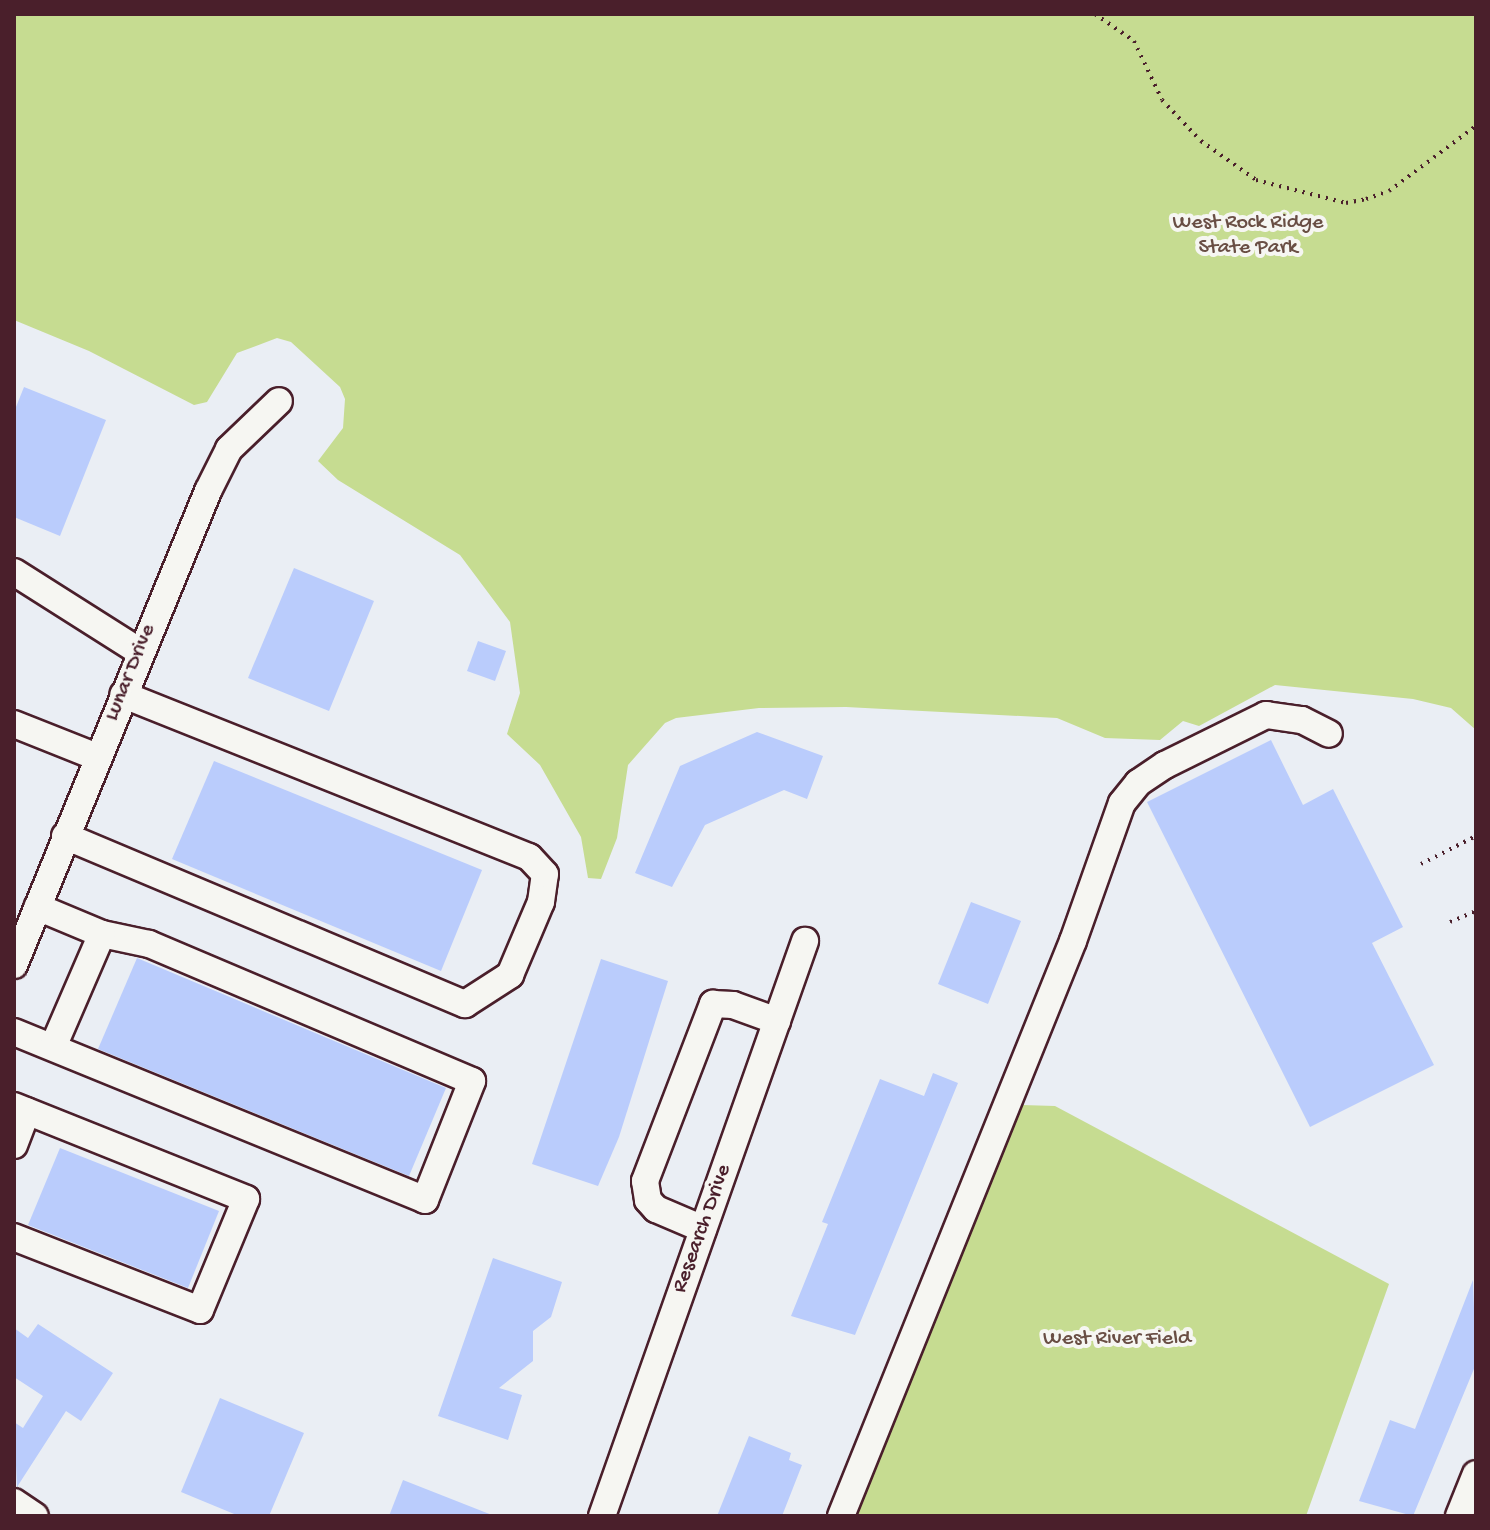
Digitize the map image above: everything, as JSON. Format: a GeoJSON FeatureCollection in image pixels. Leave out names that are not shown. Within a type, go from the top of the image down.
{"type":"FeatureCollection","features":[{"type":"Feature","properties":{"kind":"street","name":"Lunar Drive"},"geometry":{"type":"LineString","coordinates":[[14,965],[140,652],[229,449],[279,401]]}},
{"type":"Feature","properties":{"kind":"street"},"geometry":{"type":"LineString","coordinates":[[14,572],[140,652]]}},
{"type":"Feature","properties":{"kind":"street"},"geometry":{"type":"LineString","coordinates":[[65,836],[465,1004],[510,975],[541,902],[545,874],[529,857],[123,695]]}},
{"type":"Feature","properties":{"kind":"street"},"geometry":{"type":"LineString","coordinates":[[841,1516],[1062,969],[1122,803],[1138,783],[1165,765],[1266,715],[1290,717],[1329,734]]}},
{"type":"Feature","properties":{"kind":"street"},"geometry":{"type":"LineString","coordinates":[[14,724],[97,757]]}},
{"type":"Feature","properties":{"kind":"street"},"geometry":{"type":"LineString","coordinates":[[14,1032],[53,1047],[84,1065],[425,1200],[472,1081],[149,944],[102,934],[37,907]]}},
{"type":"Feature","properties":{"kind":"street"},"geometry":{"type":"LineString","coordinates":[[53,1047],[102,934]]}},
{"type":"Feature","properties":{"kind":"street","name":"Research Drive"},"geometry":{"type":"LineString","coordinates":[[602,1516],[805,941]]}},
{"type":"Feature","properties":{"kind":"street"},"geometry":{"type":"LineString","coordinates":[[703,1229],[656,1209],[648,1200],[645,1181],[713,1004],[733,1005],[777,1021]]}},
{"type":"Feature","properties":{"kind":"street"},"geometry":{"type":"LineString","coordinates":[[14,1145],[21,1109],[246,1199],[200,1310],[14,1237]]}},
{"type":"Feature","properties":{"kind":"street"},"geometry":{"type":"LineString","coordinates":[[1459,1516],[1476,1474]]}},
{"type":"Feature","properties":{"kind":"street"},"geometry":{"type":"LineString","coordinates":[[14,1502],[35,1516]]}},
{"type":"Feature","properties":{"kind":"path"},"geometry":{"type":"LineString","coordinates":[[1095,14],[1134,41],[1162,100],[1201,141],[1256,180],[1346,203],[1366,199],[1389,191],[1476,126]]}},
{"type":"Feature","properties":{"kind":"path"},"geometry":{"type":"LineString","coordinates":[[1421,864],[1476,836]]}},
{"type":"Feature","properties":{"kind":"path"},"geometry":{"type":"LineString","coordinates":[[1450,922],[1476,911]]}},
{"type":"Feature","properties":{"kind":"green space","name":"West Rock Ridge State Park"},"geometry":{"type":"Polygon","coordinates":[[[14,14],[1476,14],[1476,730],[1451,708],[1413,699],[1275,685],[1199,726],[1183,721],[1160,740],[1105,738],[1057,718],[846,707],[759,708],[676,718],[665,723],[628,765],[617,838],[601,879],[588,878],[581,837],[540,765],[507,734],[520,693],[510,622],[460,555],[338,480],[318,461],[343,428],[345,399],[340,387],[291,342],[277,338],[237,353],[207,402],[194,405],[89,351],[14,320],[14,14]]]}},
{"type":"Feature","properties":{"kind":"green space","name":"West River Field"},"geometry":{"type":"Polygon","coordinates":[[[1022,1105],[1055,1106],[1389,1284],[1306,1516],[854,1516],[1022,1105]]]}},
{"type":"Feature","properties":{"kind":"building"},"geometry":{"type":"Polygon","coordinates":[[[24,387],[106,420],[60,536],[14,517],[14,412],[24,387]]]}},
{"type":"Feature","properties":{"kind":"building"},"geometry":{"type":"Polygon","coordinates":[[[294,568],[374,601],[329,711],[248,678],[294,568]]]}},
{"type":"Feature","properties":{"kind":"building"},"geometry":{"type":"Polygon","coordinates":[[[478,641],[506,651],[495,681],[467,671],[478,641]]]}},
{"type":"Feature","properties":{"kind":"building"},"geometry":{"type":"Polygon","coordinates":[[[757,732],[823,756],[807,799],[784,790],[705,825],[672,887],[635,873],[680,766],[757,732]]]}},
{"type":"Feature","properties":{"kind":"building"},"geometry":{"type":"Polygon","coordinates":[[[1271,740],[1303,805],[1333,789],[1403,927],[1372,943],[1434,1065],[1310,1127],[1147,802],[1271,740]]]}},
{"type":"Feature","properties":{"kind":"building"},"geometry":{"type":"Polygon","coordinates":[[[214,761],[482,870],[441,971],[172,859],[214,761]]]}},
{"type":"Feature","properties":{"kind":"building"},"geometry":{"type":"Polygon","coordinates":[[[971,902],[1021,921],[988,1004],[938,984],[971,902]]]}},
{"type":"Feature","properties":{"kind":"building"},"geometry":{"type":"Polygon","coordinates":[[[137,958],[446,1088],[409,1176],[98,1049],[137,958]]]}},
{"type":"Feature","properties":{"kind":"building"},"geometry":{"type":"Polygon","coordinates":[[[601,959],[668,981],[619,1137],[598,1186],[532,1164],[601,959]]]}},
{"type":"Feature","properties":{"kind":"building"},"geometry":{"type":"Polygon","coordinates":[[[933,1073],[958,1083],[855,1335],[791,1316],[828,1224],[822,1222],[880,1079],[924,1096],[933,1073]]]}},
{"type":"Feature","properties":{"kind":"building"},"geometry":{"type":"Polygon","coordinates":[[[60,1148],[219,1211],[188,1288],[28,1225],[60,1148]]]}},
{"type":"Feature","properties":{"kind":"building"},"geometry":{"type":"Polygon","coordinates":[[[493,1258],[562,1282],[551,1317],[533,1331],[533,1361],[499,1388],[522,1395],[508,1440],[438,1416],[493,1258]]]}},
{"type":"Feature","properties":{"kind":"building"},"geometry":{"type":"Polygon","coordinates":[[[1473,1280],[1476,1364],[1413,1516],[1359,1501],[1390,1420],[1415,1429],[1473,1280]]]}},
{"type":"Feature","properties":{"kind":"building"},"geometry":{"type":"Polygon","coordinates":[[[38,1324],[113,1373],[81,1421],[66,1411],[17,1487],[14,1422],[23,1428],[43,1396],[14,1377],[14,1328],[28,1338],[38,1324]]]}},
{"type":"Feature","properties":{"kind":"building"},"geometry":{"type":"Polygon","coordinates":[[[220,1398],[304,1433],[269,1516],[239,1516],[181,1492],[220,1398]]]}},
{"type":"Feature","properties":{"kind":"building"},"geometry":{"type":"Polygon","coordinates":[[[749,1436],[791,1453],[789,1460],[802,1465],[782,1516],[717,1516],[749,1436]]]}},
{"type":"Feature","properties":{"kind":"building"},"geometry":{"type":"Polygon","coordinates":[[[403,1480],[492,1515],[492,1516],[389,1516],[403,1480]]]}}]}
